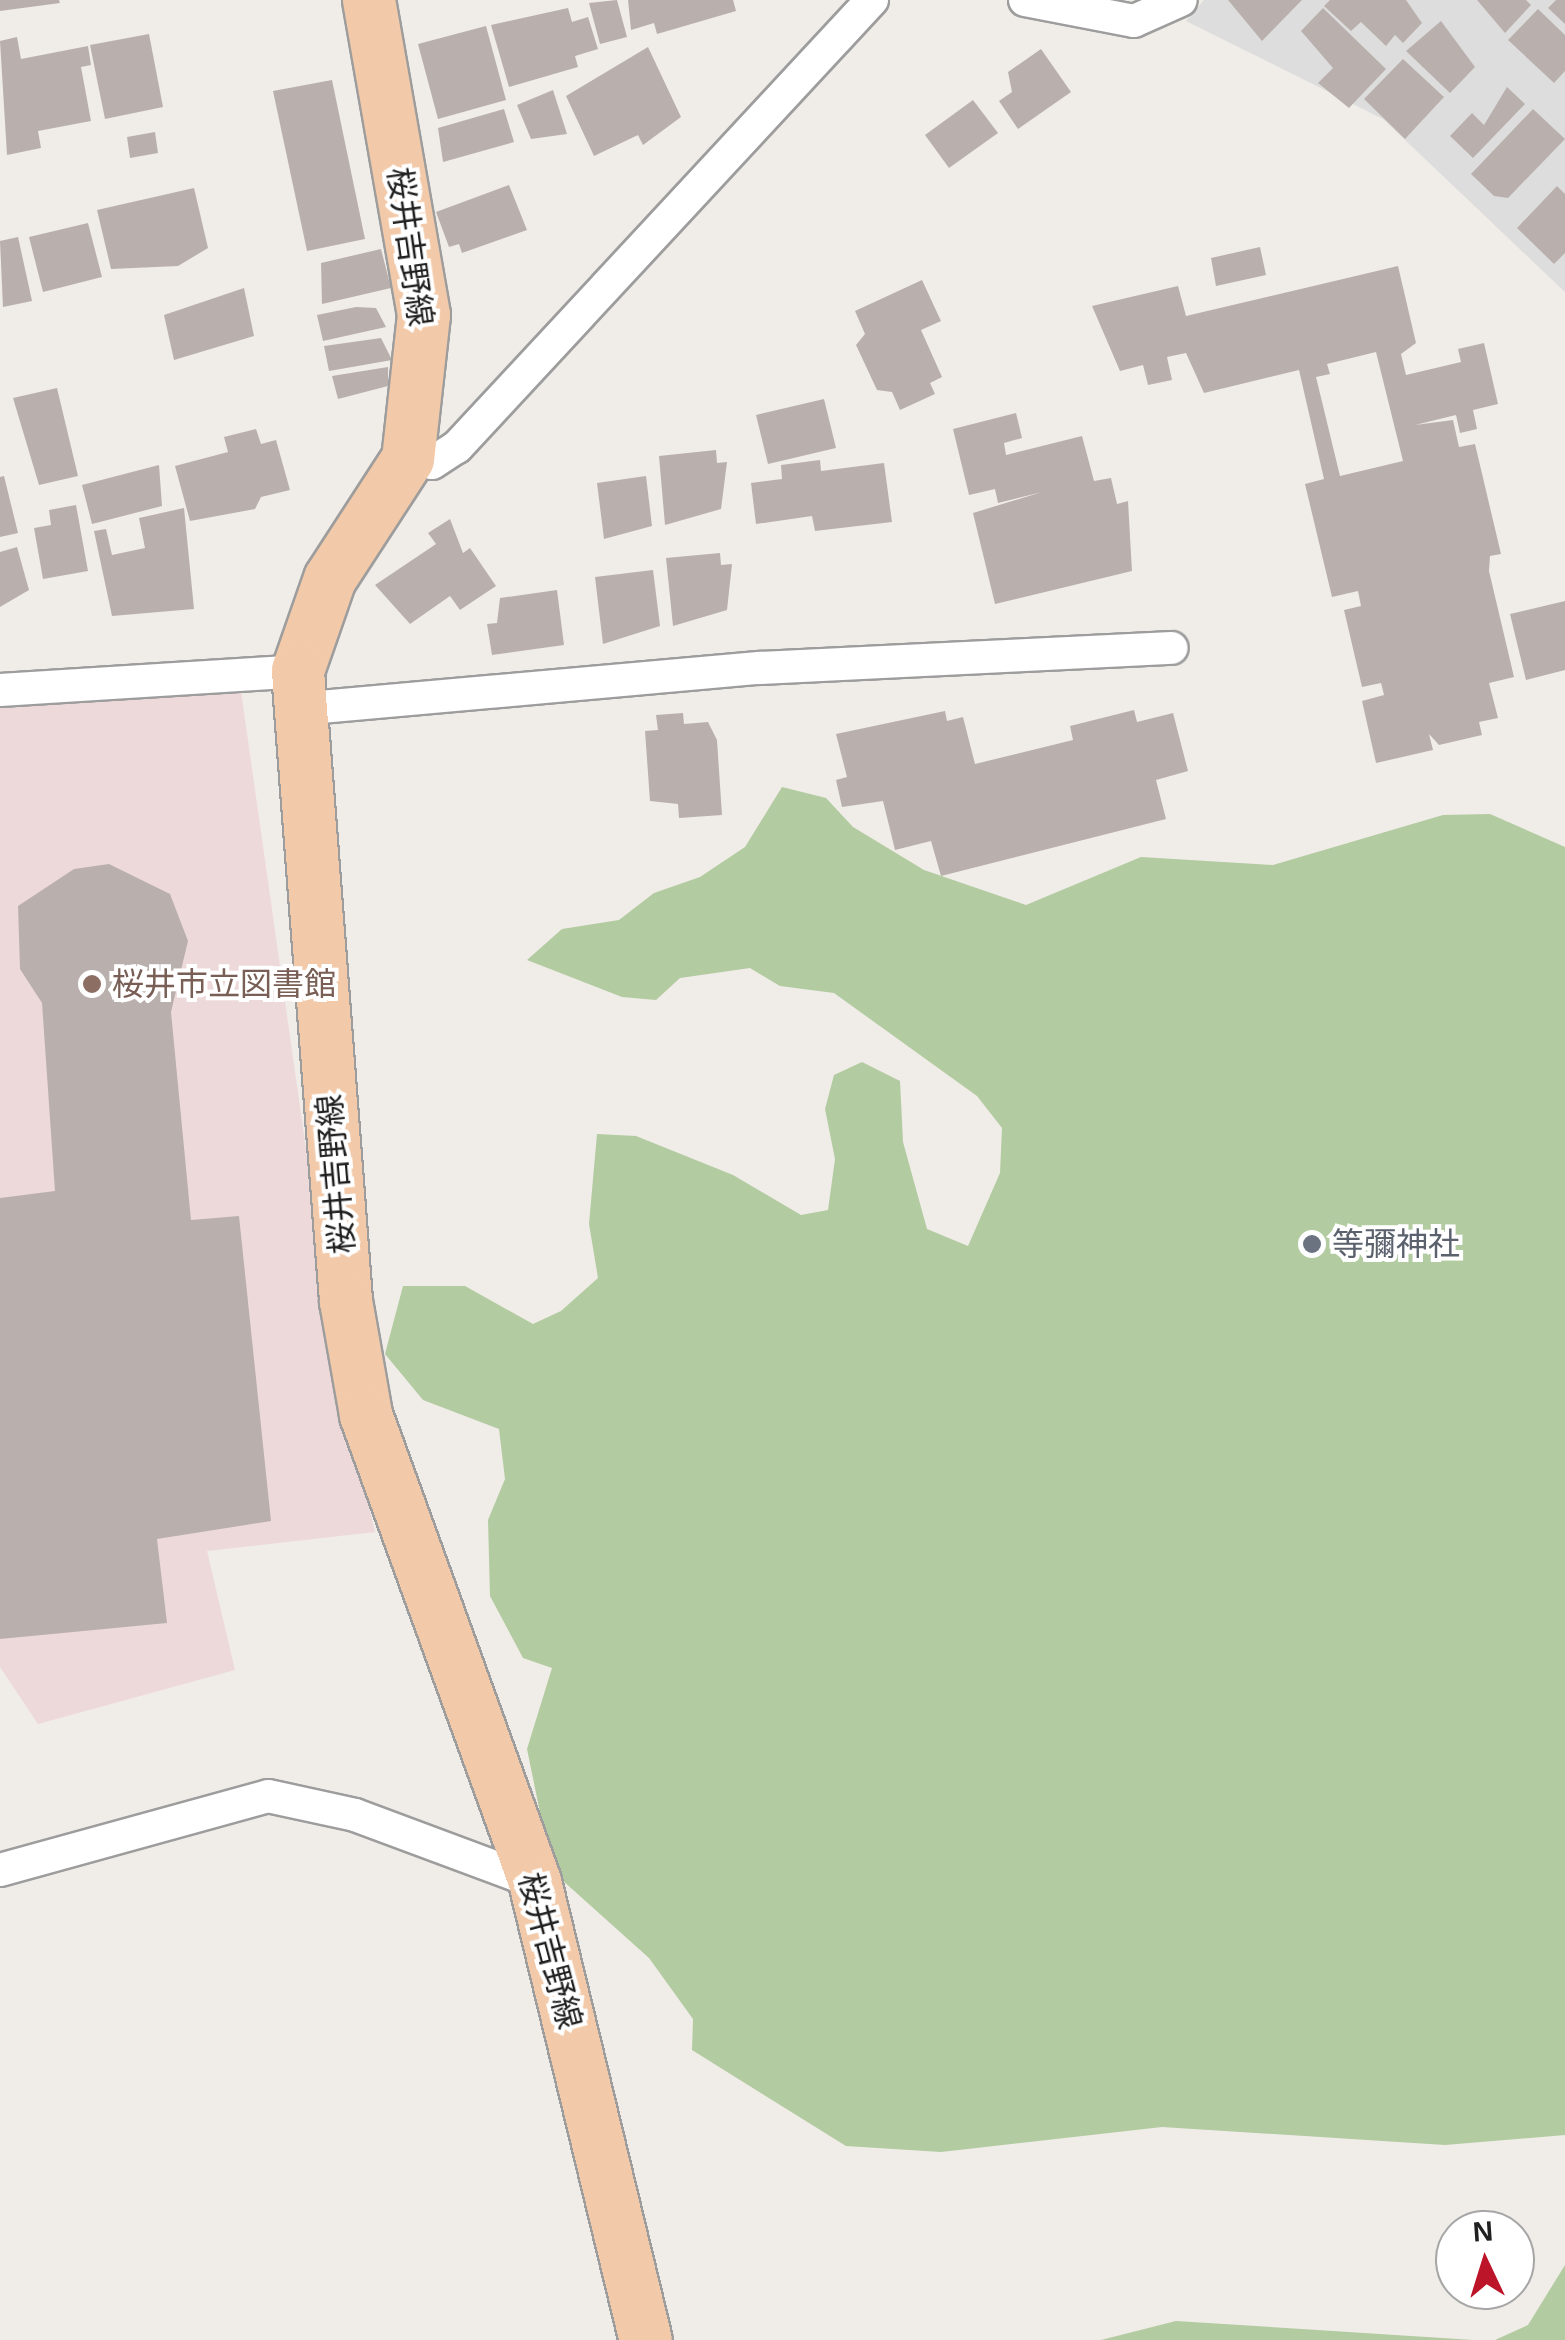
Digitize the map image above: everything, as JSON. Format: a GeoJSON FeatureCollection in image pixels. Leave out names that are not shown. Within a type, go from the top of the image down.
{"type":"FeatureCollection","features":[{"type":"Feature","properties":{"kind":"main road","name":"桜井吉野線"},"geometry":{"type":"LineString","coordinates":[[369,0],[424,315],[408,459],[330,579],[298,690],[346,1301],[366,1415],[534,1882],[646,2340]]}},
{"type":"Feature","properties":{"kind":"street"},"geometry":{"type":"LineString","coordinates":[[408,459],[432,463],[457,446],[872,0]]}},
{"type":"Feature","properties":{"kind":"street"},"geometry":{"type":"LineString","coordinates":[[1025,0],[1134,21],[1181,0]]}},
{"type":"Feature","properties":{"kind":"street"},"geometry":{"type":"LineString","coordinates":[[0,690],[298,690],[1172,648]]}},
{"type":"Feature","properties":{"kind":"street"},"geometry":{"type":"LineString","coordinates":[[0,1870],[268,1796],[355,1815],[534,1882]]}},
{"type":"Feature","properties":{"kind":"shaded area"},"geometry":{"type":"Polygon","coordinates":[[[1204,0],[1565,0],[1565,292],[1383,119],[1186,21],[1204,0]]]}},
{"type":"Feature","properties":{"kind":"shaded area","name":"桜井市立図書館"},"geometry":{"type":"Polygon","coordinates":[[[241,691],[340,1389],[375,1532],[207,1551],[235,1670],[38,1724],[0,1667],[0,704],[241,691]]]}},
{"type":"Feature","properties":{"kind":"green space"},"geometry":{"type":"Polygon","coordinates":[[[782,787],[826,798],[853,827],[924,870],[1026,905],[1141,857],[1273,865],[1443,815],[1490,814],[1565,847],[1565,2135],[1445,2145],[1162,2127],[941,2152],[846,2146],[692,2050],[693,2019],[649,1958],[552,1871],[527,1749],[552,1668],[523,1658],[490,1596],[488,1520],[505,1479],[499,1429],[423,1400],[385,1354],[403,1286],[465,1286],[533,1324],[561,1311],[598,1278],[589,1224],[597,1134],[636,1136],[733,1175],[801,1215],[828,1210],[835,1159],[825,1109],[834,1075],[862,1062],[900,1081],[903,1142],[927,1229],[968,1246],[1000,1173],[1002,1128],[977,1096],[834,993],[780,986],[750,968],[680,978],[656,1000],[622,997],[527,960],[562,929],[619,920],[654,893],[700,877],[745,847],[782,787]]]}},
{"type":"Feature","properties":{"kind":"green space"},"geometry":{"type":"Polygon","coordinates":[[[1565,2265],[1565,2340],[1495,2340],[1528,2325],[1565,2265]]]}},
{"type":"Feature","properties":{"kind":"green space"},"geometry":{"type":"Polygon","coordinates":[[[1176,2321],[1333,2331],[1473,2340],[1101,2340],[1176,2321]]]}},
{"type":"Feature","properties":{"kind":"building"},"geometry":{"type":"Polygon","coordinates":[[[0,0],[59,0],[60,3],[0,11],[0,0]]]}},
{"type":"Feature","properties":{"kind":"building"},"geometry":{"type":"Polygon","coordinates":[[[617,0],[627,37],[600,44],[589,3],[617,0]]]}},
{"type":"Feature","properties":{"kind":"building"},"geometry":{"type":"Polygon","coordinates":[[[628,0],[733,0],[736,11],[657,34],[654,23],[631,30],[628,0]]]}},
{"type":"Feature","properties":{"kind":"building"},"geometry":{"type":"Polygon","coordinates":[[[1228,0],[1302,0],[1262,41],[1228,0]]]}},
{"type":"Feature","properties":{"kind":"building"},"geometry":{"type":"Polygon","coordinates":[[[1330,0],[1406,0],[1422,23],[1403,43],[1395,35],[1386,46],[1361,22],[1351,31],[1324,6],[1330,0]]]}},
{"type":"Feature","properties":{"kind":"building"},"geometry":{"type":"Polygon","coordinates":[[[1477,0],[1526,0],[1531,5],[1505,33],[1477,0]]]}},
{"type":"Feature","properties":{"kind":"building"},"geometry":{"type":"Polygon","coordinates":[[[1556,0],[1565,0],[1565,24],[1548,8],[1556,0]]]}},
{"type":"Feature","properties":{"kind":"building"},"geometry":{"type":"Polygon","coordinates":[[[568,8],[572,22],[588,17],[598,49],[575,56],[578,67],[509,87],[491,25],[568,8]]]}},
{"type":"Feature","properties":{"kind":"building"},"geometry":{"type":"Polygon","coordinates":[[[1323,8],[1386,69],[1349,108],[1318,83],[1333,68],[1301,31],[1323,8]]]}},
{"type":"Feature","properties":{"kind":"building"},"geometry":{"type":"Polygon","coordinates":[[[1538,9],[1565,35],[1565,71],[1554,83],[1508,40],[1538,9]]]}},
{"type":"Feature","properties":{"kind":"building"},"geometry":{"type":"Polygon","coordinates":[[[1441,21],[1475,67],[1450,93],[1406,51],[1441,21]]]}},
{"type":"Feature","properties":{"kind":"building"},"geometry":{"type":"Polygon","coordinates":[[[486,26],[506,100],[438,119],[418,44],[486,26]]]}},
{"type":"Feature","properties":{"kind":"building"},"geometry":{"type":"Polygon","coordinates":[[[149,34],[163,107],[105,119],[90,45],[149,34]]]}},
{"type":"Feature","properties":{"kind":"building"},"geometry":{"type":"Polygon","coordinates":[[[17,37],[21,59],[88,46],[91,65],[81,67],[91,121],[38,131],[41,148],[7,155],[0,41],[17,37]]]}},
{"type":"Feature","properties":{"kind":"building"},"geometry":{"type":"Polygon","coordinates":[[[648,47],[681,117],[643,145],[638,135],[594,156],[566,96],[648,47]]]}},
{"type":"Feature","properties":{"kind":"building"},"geometry":{"type":"Polygon","coordinates":[[[1041,49],[1071,92],[1018,129],[999,101],[1012,92],[1008,72],[1041,49]]]}},
{"type":"Feature","properties":{"kind":"building"},"geometry":{"type":"Polygon","coordinates":[[[1403,59],[1444,97],[1405,139],[1364,99],[1403,59]]]}},
{"type":"Feature","properties":{"kind":"building"},"geometry":{"type":"Polygon","coordinates":[[[332,80],[365,239],[307,251],[273,91],[332,80]]]}},
{"type":"Feature","properties":{"kind":"building"},"geometry":{"type":"Polygon","coordinates":[[[1507,87],[1525,104],[1473,158],[1450,136],[1472,113],[1484,125],[1507,87]]]}},
{"type":"Feature","properties":{"kind":"building"},"geometry":{"type":"Polygon","coordinates":[[[553,90],[567,134],[531,139],[517,105],[553,90]]]}},
{"type":"Feature","properties":{"kind":"building"},"geometry":{"type":"Polygon","coordinates":[[[973,100],[998,133],[949,168],[925,135],[973,100]]]}},
{"type":"Feature","properties":{"kind":"building"},"geometry":{"type":"Polygon","coordinates":[[[504,109],[514,142],[443,162],[438,128],[504,109]]]}},
{"type":"Feature","properties":{"kind":"building"},"geometry":{"type":"Polygon","coordinates":[[[1533,109],[1565,139],[1508,198],[1494,196],[1471,174],[1533,109]]]}},
{"type":"Feature","properties":{"kind":"building"},"geometry":{"type":"Polygon","coordinates":[[[155,132],[158,153],[130,158],[127,137],[155,132]]]}},
{"type":"Feature","properties":{"kind":"building"},"geometry":{"type":"Polygon","coordinates":[[[509,185],[527,230],[462,253],[459,244],[449,247],[436,212],[509,185]]]}},
{"type":"Feature","properties":{"kind":"building"},"geometry":{"type":"Polygon","coordinates":[[[1557,186],[1565,194],[1565,253],[1554,264],[1517,228],[1557,186]]]}},
{"type":"Feature","properties":{"kind":"building"},"geometry":{"type":"Polygon","coordinates":[[[194,188],[208,248],[178,266],[111,269],[97,210],[194,188]]]}},
{"type":"Feature","properties":{"kind":"building"},"geometry":{"type":"Polygon","coordinates":[[[88,223],[102,277],[43,292],[29,237],[88,223]]]}},
{"type":"Feature","properties":{"kind":"building"},"geometry":{"type":"Polygon","coordinates":[[[18,237],[32,301],[3,307],[0,241],[18,237]]]}},
{"type":"Feature","properties":{"kind":"building"},"geometry":{"type":"Polygon","coordinates":[[[1260,247],[1266,275],[1216,286],[1211,258],[1260,247]]]}},
{"type":"Feature","properties":{"kind":"building"},"geometry":{"type":"Polygon","coordinates":[[[381,249],[391,288],[322,304],[321,263],[381,249]]]}},
{"type":"Feature","properties":{"kind":"building"},"geometry":{"type":"Polygon","coordinates":[[[1398,266],[1416,343],[1401,354],[1406,375],[1461,362],[1458,349],[1484,343],[1498,404],[1473,410],[1477,429],[1460,433],[1456,415],[1415,425],[1453,420],[1459,447],[1475,444],[1501,554],[1490,556],[1489,571],[1514,677],[1489,683],[1498,718],[1479,722],[1482,735],[1439,745],[1429,734],[1433,750],[1376,763],[1362,701],[1384,695],[1381,683],[1362,687],[1344,610],[1361,606],[1358,591],[1332,597],[1305,484],[1324,479],[1299,370],[1204,393],[1186,353],[1167,357],[1172,380],[1148,385],[1143,365],[1120,371],[1092,306],[1178,286],[1186,316],[1398,266]],[[1376,352],[1327,364],[1330,374],[1316,377],[1340,476],[1403,461],[1376,352]]]}},
{"type":"Feature","properties":{"kind":"building"},"geometry":{"type":"Polygon","coordinates":[[[922,280],[941,321],[921,330],[942,377],[930,383],[935,394],[900,410],[892,392],[877,390],[856,345],[865,334],[855,311],[922,280]]]}},
{"type":"Feature","properties":{"kind":"building"},"geometry":{"type":"Polygon","coordinates":[[[244,288],[254,336],[174,360],[164,315],[244,288]]]}},
{"type":"Feature","properties":{"kind":"building"},"geometry":{"type":"Polygon","coordinates":[[[356,307],[376,308],[386,327],[323,341],[317,315],[356,307]]]}},
{"type":"Feature","properties":{"kind":"building"},"geometry":{"type":"Polygon","coordinates":[[[381,338],[392,360],[329,371],[324,346],[381,338]]]}},
{"type":"Feature","properties":{"kind":"building"},"geometry":{"type":"Polygon","coordinates":[[[388,367],[388,386],[338,399],[332,376],[388,367]]]}},
{"type":"Feature","properties":{"kind":"building"},"geometry":{"type":"Polygon","coordinates":[[[57,388],[78,476],[39,485],[13,398],[57,388]]]}},
{"type":"Feature","properties":{"kind":"building"},"geometry":{"type":"Polygon","coordinates":[[[824,399],[836,448],[768,464],[756,415],[824,399]]]}},
{"type":"Feature","properties":{"kind":"building"},"geometry":{"type":"Polygon","coordinates":[[[1016,413],[1022,438],[1004,443],[1006,455],[1082,436],[1094,481],[1111,478],[1117,504],[1128,501],[1132,571],[995,604],[973,513],[1042,492],[998,503],[995,489],[969,495],[953,429],[1016,413]]]}},
{"type":"Feature","properties":{"kind":"building"},"geometry":{"type":"Polygon","coordinates":[[[256,429],[261,444],[276,440],[290,490],[261,497],[255,509],[190,521],[175,466],[228,452],[224,437],[256,429]]]}},
{"type":"Feature","properties":{"kind":"building"},"geometry":{"type":"Polygon","coordinates":[[[716,450],[717,463],[727,462],[721,509],[665,525],[659,456],[716,450]]]}},
{"type":"Feature","properties":{"kind":"building"},"geometry":{"type":"Polygon","coordinates":[[[820,460],[821,471],[884,463],[892,522],[815,531],[812,516],[756,524],[751,483],[782,479],[781,465],[820,460]]]}},
{"type":"Feature","properties":{"kind":"building"},"geometry":{"type":"Polygon","coordinates":[[[159,465],[162,506],[92,524],[82,485],[159,465]]]}},
{"type":"Feature","properties":{"kind":"building"},"geometry":{"type":"Polygon","coordinates":[[[4,476],[18,533],[0,537],[0,477],[4,476]]]}},
{"type":"Feature","properties":{"kind":"building"},"geometry":{"type":"Polygon","coordinates":[[[646,476],[652,526],[604,539],[597,483],[646,476]]]}},
{"type":"Feature","properties":{"kind":"building"},"geometry":{"type":"Polygon","coordinates":[[[76,505],[88,571],[43,579],[34,528],[51,525],[49,510],[76,505]]]}},
{"type":"Feature","properties":{"kind":"building"},"geometry":{"type":"Polygon","coordinates":[[[184,508],[194,609],[112,616],[94,531],[106,529],[112,555],[145,548],[139,518],[184,508]]]}},
{"type":"Feature","properties":{"kind":"building"},"geometry":{"type":"Polygon","coordinates":[[[450,519],[463,553],[470,548],[496,586],[460,610],[450,596],[410,624],[375,585],[436,544],[428,533],[450,519]]]}},
{"type":"Feature","properties":{"kind":"building"},"geometry":{"type":"Polygon","coordinates":[[[17,547],[29,590],[0,607],[0,552],[17,547]]]}},
{"type":"Feature","properties":{"kind":"building"},"geometry":{"type":"Polygon","coordinates":[[[720,553],[721,565],[732,564],[727,610],[673,626],[666,558],[720,553]]]}},
{"type":"Feature","properties":{"kind":"building"},"geometry":{"type":"Polygon","coordinates":[[[653,570],[660,626],[603,644],[595,577],[653,570]]]}},
{"type":"Feature","properties":{"kind":"building"},"geometry":{"type":"Polygon","coordinates":[[[557,590],[564,645],[492,655],[487,624],[497,623],[500,598],[557,590]]]}},
{"type":"Feature","properties":{"kind":"building"},"geometry":{"type":"Polygon","coordinates":[[[1565,601],[1565,670],[1526,680],[1510,614],[1565,601]]]}},
{"type":"Feature","properties":{"kind":"building"},"geometry":{"type":"Polygon","coordinates":[[[1134,710],[1137,722],[1173,713],[1188,771],[1156,780],[1166,819],[941,876],[931,841],[895,850],[883,801],[842,807],[836,780],[847,777],[836,734],[945,711],[947,721],[963,717],[975,764],[1073,740],[1070,726],[1134,710]]]}},
{"type":"Feature","properties":{"kind":"building"},"geometry":{"type":"Polygon","coordinates":[[[683,713],[684,724],[708,722],[717,740],[722,815],[679,818],[678,804],[650,801],[645,731],[658,730],[656,715],[683,713]]]}},
{"type":"Feature","properties":{"kind":"building"},"geometry":{"type":"Polygon","coordinates":[[[109,864],[170,894],[188,941],[171,1012],[191,1220],[239,1216],[271,1521],[157,1539],[167,1623],[0,1639],[0,1198],[55,1191],[42,1003],[20,969],[18,906],[74,869],[109,864]]]}},
{"type":"Feature","properties":{"kind":"place","name":"桜井市立図書館"},"geometry":{"type":"Point","coordinates":[92,984]}},
{"type":"Feature","properties":{"kind":"place","name":"等彌神社"},"geometry":{"type":"Point","coordinates":[1312,1244]}}]}
